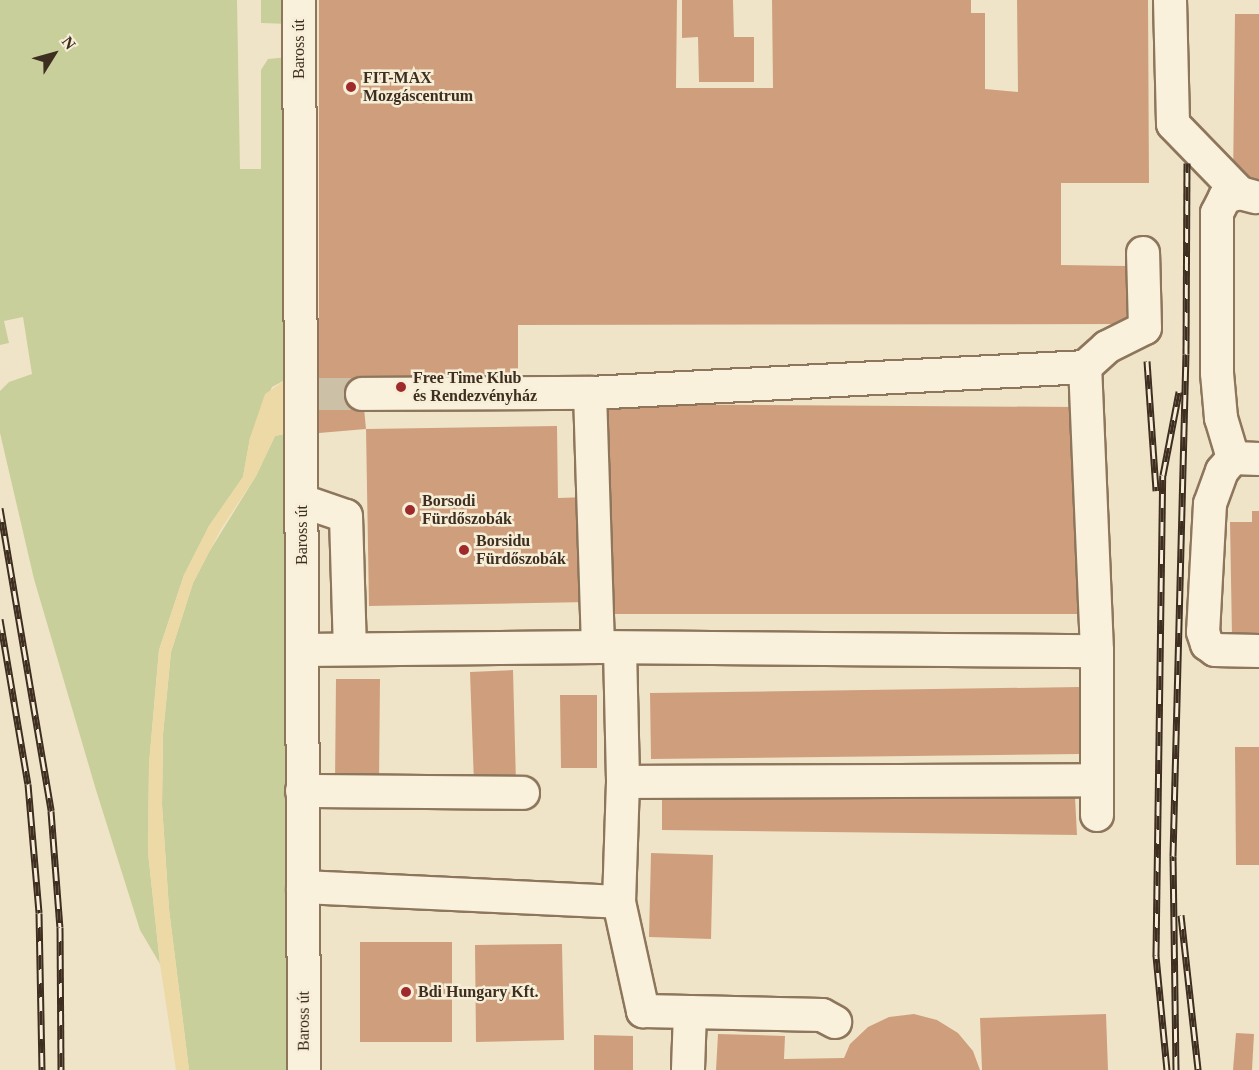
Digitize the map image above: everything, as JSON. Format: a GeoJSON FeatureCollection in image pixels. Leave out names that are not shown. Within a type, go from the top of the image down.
{"type":"FeatureCollection","features":[{"type":"Feature","properties":{"kind":"street","name":"Baross út"},"geometry":{"type":"LineString","coordinates":[[299,0],[310,394],[302,501],[304,1070]]}},
{"type":"Feature","properties":{"kind":"street"},"geometry":{"type":"LineString","coordinates":[[1170,0],[1173,123],[1249,196]]}},
{"type":"Feature","properties":{"kind":"street"},"geometry":{"type":"LineString","coordinates":[[1249,196],[1225,197],[1217,213],[1217,373],[1221,418],[1246,458],[1222,471],[1210,504],[1203,632],[1207,644],[1215,650],[1259,651]]}},
{"type":"Feature","properties":{"kind":"street"},"geometry":{"type":"LineString","coordinates":[[362,394],[590,393],[1085,366],[1107,347],[1145,328],[1143,254]]}},
{"type":"Feature","properties":{"kind":"street"},"geometry":{"type":"LineString","coordinates":[[1085,366],[1097,651],[1097,815]]}},
{"type":"Feature","properties":{"kind":"street"},"geometry":{"type":"LineString","coordinates":[[590,393],[609,647],[623,782],[619,902],[643,1011],[822,1015],[835,1022]]}},
{"type":"Feature","properties":{"kind":"street"},"geometry":{"type":"LineString","coordinates":[[302,501],[346,516],[350,649]]}},
{"type":"Feature","properties":{"kind":"street"},"geometry":{"type":"LineString","coordinates":[[302,650],[609,647],[1097,651]]}},
{"type":"Feature","properties":{"kind":"street"},"geometry":{"type":"LineString","coordinates":[[623,782],[1096,780]]}},
{"type":"Feature","properties":{"kind":"street"},"geometry":{"type":"LineString","coordinates":[[302,791],[523,793]]}},
{"type":"Feature","properties":{"kind":"street"},"geometry":{"type":"LineString","coordinates":[[303,887],[619,902]]}},
{"type":"Feature","properties":{"kind":"street"},"geometry":{"type":"LineString","coordinates":[[688,1070],[690,1012]]}},
{"type":"Feature","properties":{"kind":"green space"},"geometry":{"type":"Polygon","coordinates":[[[0,0],[237,0],[240,169],[261,169],[261,70],[268,59],[288,57],[287,379],[272,387],[250,438],[243,477],[209,526],[184,575],[159,650],[149,764],[148,852],[160,964],[140,930],[96,790],[34,579],[0,433],[0,391],[9,382],[32,374],[23,317],[4,321],[9,343],[0,345],[0,0]]]}},
{"type":"Feature","properties":{"kind":"green space"},"geometry":{"type":"Polygon","coordinates":[[[261,0],[288,0],[289,24],[261,23],[261,0]]]}},
{"type":"Feature","properties":{"kind":"green space"},"geometry":{"type":"Polygon","coordinates":[[[285,434],[290,449],[288,1070],[189,1070],[169,909],[162,805],[163,734],[171,652],[193,583],[209,552],[256,476],[275,436],[285,434]]]}},
{"type":"Feature","properties":{"kind":"sand"},"geometry":{"type":"Polygon","coordinates":[[[287,379],[287,440],[284,434],[275,436],[256,476],[221,529],[193,583],[171,652],[163,734],[162,805],[169,909],[189,1070],[176,1070],[160,964],[148,852],[149,764],[159,650],[184,575],[209,526],[243,477],[250,438],[265,394],[287,379]]]}},
{"type":"Feature","properties":{"kind":"building"},"geometry":{"type":"Polygon","coordinates":[[[319,0],[677,0],[676,88],[773,88],[772,0],[971,0],[971,13],[985,13],[985,89],[1018,92],[1017,0],[1148,0],[1149,183],[1061,183],[1061,265],[1127,266],[1126,324],[518,325],[518,378],[361,376],[366,429],[319,433],[319,0]]]}},
{"type":"Feature","properties":{"kind":"building"},"geometry":{"type":"Polygon","coordinates":[[[682,0],[733,0],[734,37],[754,37],[754,82],[699,82],[698,37],[682,38],[682,0]]]}},
{"type":"Feature","properties":{"kind":"building"},"geometry":{"type":"Polygon","coordinates":[[[1235,14],[1259,14],[1259,182],[1233,182],[1235,14]]]}},
{"type":"Feature","properties":{"kind":"building"},"geometry":{"type":"Polygon","coordinates":[[[600,404],[1077,407],[1079,614],[602,614],[600,404]]]}},
{"type":"Feature","properties":{"kind":"building","name":"Borsidu Fürdőszobák"},"geometry":{"type":"Polygon","coordinates":[[[557,426],[558,498],[587,497],[590,602],[369,606],[366,429],[557,426]]]}},
{"type":"Feature","properties":{"kind":"building"},"geometry":{"type":"Polygon","coordinates":[[[1252,511],[1259,511],[1259,636],[1232,637],[1230,522],[1252,522],[1252,511]]]}},
{"type":"Feature","properties":{"kind":"building"},"geometry":{"type":"Polygon","coordinates":[[[513,670],[516,783],[474,784],[470,672],[513,670]]]}},
{"type":"Feature","properties":{"kind":"building"},"geometry":{"type":"Polygon","coordinates":[[[336,679],[380,679],[379,784],[335,783],[336,679]]]}},
{"type":"Feature","properties":{"kind":"building"},"geometry":{"type":"Polygon","coordinates":[[[1079,687],[1081,754],[651,759],[650,693],[1079,687]]]}},
{"type":"Feature","properties":{"kind":"building"},"geometry":{"type":"Polygon","coordinates":[[[560,695],[597,695],[597,768],[561,768],[560,695]]]}},
{"type":"Feature","properties":{"kind":"building"},"geometry":{"type":"Polygon","coordinates":[[[1235,747],[1259,747],[1259,865],[1236,865],[1235,747]]]}},
{"type":"Feature","properties":{"kind":"building"},"geometry":{"type":"Polygon","coordinates":[[[662,795],[1075,797],[1077,835],[662,830],[662,795]]]}},
{"type":"Feature","properties":{"kind":"building"},"geometry":{"type":"Polygon","coordinates":[[[651,853],[713,855],[711,939],[649,937],[651,853]]]}},
{"type":"Feature","properties":{"kind":"building","name":"Bdi Hungary Kft."},"geometry":{"type":"Polygon","coordinates":[[[360,942],[452,942],[452,1042],[360,1042],[360,942]]]}},
{"type":"Feature","properties":{"kind":"building"},"geometry":{"type":"Polygon","coordinates":[[[562,944],[564,1040],[476,1042],[475,945],[562,944]]]}},
{"type":"Feature","properties":{"kind":"building"},"geometry":{"type":"Polygon","coordinates":[[[914,1014],[937,1020],[958,1033],[973,1051],[980,1070],[716,1070],[718,1034],[785,1036],[784,1059],[844,1058],[850,1044],[868,1027],[889,1017],[914,1014]]]}},
{"type":"Feature","properties":{"kind":"building"},"geometry":{"type":"Polygon","coordinates":[[[1106,1014],[1108,1070],[982,1070],[980,1018],[1106,1014]]]}},
{"type":"Feature","properties":{"kind":"building"},"geometry":{"type":"Polygon","coordinates":[[[1236,1033],[1254,1034],[1252,1070],[1233,1070],[1236,1033]]]}},
{"type":"Feature","properties":{"kind":"building"},"geometry":{"type":"Polygon","coordinates":[[[594,1035],[633,1036],[633,1070],[594,1070],[594,1035]]]}},
{"type":"Feature","properties":{"kind":"tunnel"},"geometry":{"type":"LineString","coordinates":[[319,394],[362,394]]}},
{"type":"Feature","properties":{"kind":"railway"},"geometry":{"type":"LineString","coordinates":[[1176,1070],[1173,856],[1186,354],[1187,163]]}},
{"type":"Feature","properties":{"kind":"railway"},"geometry":{"type":"LineString","coordinates":[[1147,361],[1156,491]]}},
{"type":"Feature","properties":{"kind":"railway"},"geometry":{"type":"LineString","coordinates":[[1167,1070],[1156,955],[1163,475],[1179,392]]}},
{"type":"Feature","properties":{"kind":"railway"},"geometry":{"type":"LineString","coordinates":[[0,508],[51,811],[60,927],[61,1070]]}},
{"type":"Feature","properties":{"kind":"railway"},"geometry":{"type":"LineString","coordinates":[[0,619],[28,784],[39,913],[42,1070]]}},
{"type":"Feature","properties":{"kind":"railway"},"geometry":{"type":"LineString","coordinates":[[1181,915],[1198,1070]]}},
{"type":"Feature","properties":{"kind":"place","name":"FIT-MAX Mozgáscentrum"},"geometry":{"type":"Point","coordinates":[351,87]}},
{"type":"Feature","properties":{"kind":"place","name":"Free Time Klub és Rendezvényház"},"geometry":{"type":"Point","coordinates":[401,387]}},
{"type":"Feature","properties":{"kind":"place","name":"Borsodi Fürdőszobák"},"geometry":{"type":"Point","coordinates":[410,510]}},
{"type":"Feature","properties":{"kind":"place","name":"Borsidu Fürdőszobák"},"geometry":{"type":"Point","coordinates":[464,550]}},
{"type":"Feature","properties":{"kind":"place","name":"Bdi Hungary Kft."},"geometry":{"type":"Point","coordinates":[406,992]}}]}
